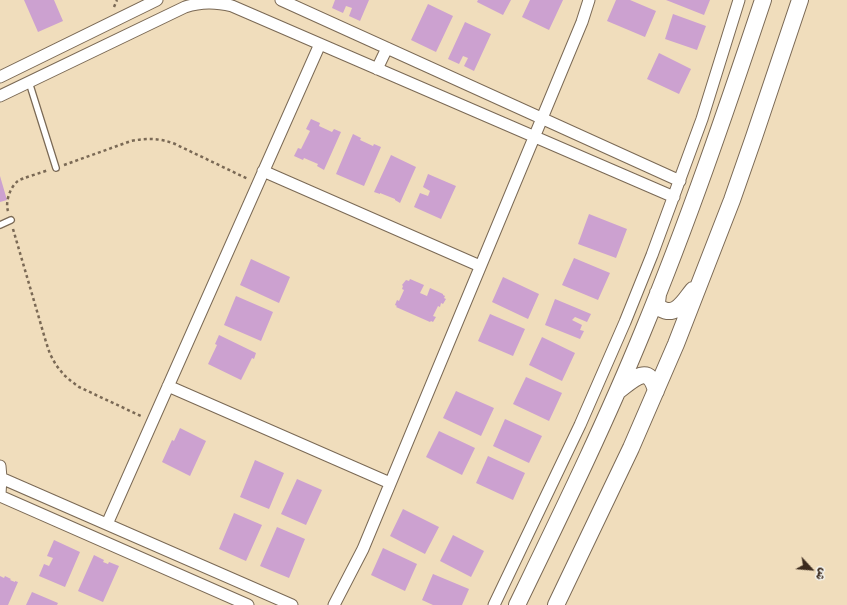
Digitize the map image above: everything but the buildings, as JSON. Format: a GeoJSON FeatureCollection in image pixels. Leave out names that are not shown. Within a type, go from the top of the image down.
{"type":"FeatureCollection","features":[{"type":"Feature","properties":{"kind":"street"},"geometry":{"type":"LineString","coordinates":[[0,77],[156,0]]}},
{"type":"Feature","properties":{"kind":"street"},"geometry":{"type":"LineString","coordinates":[[281,0],[680,181]]}},
{"type":"Feature","properties":{"kind":"street"},"geometry":{"type":"LineString","coordinates":[[334,605],[363,549],[582,22],[589,0]]}},
{"type":"Feature","properties":{"kind":"street"},"geometry":{"type":"LineString","coordinates":[[494,605],[603,374],[652,255],[702,119],[739,0]]}},
{"type":"Feature","properties":{"kind":"street"},"geometry":{"type":"LineString","coordinates":[[517,605],[599,433],[658,293],[690,212],[721,126],[763,0]]}},
{"type":"Feature","properties":{"kind":"street"},"geometry":{"type":"LineString","coordinates":[[556,605],[627,455],[676,344],[730,206],[800,0]]}},
{"type":"Feature","properties":{"kind":"street"},"geometry":{"type":"LineString","coordinates":[[0,96],[185,7],[207,2],[220,3],[232,6],[674,197]]}},
{"type":"Feature","properties":{"kind":"street"},"geometry":{"type":"LineString","coordinates":[[107,524],[320,44]]}},
{"type":"Feature","properties":{"kind":"street"},"geometry":{"type":"LineString","coordinates":[[377,69],[387,48]]}},
{"type":"Feature","properties":{"kind":"street"},"geometry":{"type":"LineString","coordinates":[[263,171],[480,266]]}},
{"type":"Feature","properties":{"kind":"street"},"geometry":{"type":"LineString","coordinates":[[658,293],[658,306],[665,311],[674,310],[702,279]]}},
{"type":"Feature","properties":{"kind":"street"},"geometry":{"type":"LineString","coordinates":[[617,392],[635,378],[641,376],[648,376],[651,378],[656,391]]}},
{"type":"Feature","properties":{"kind":"street"},"geometry":{"type":"LineString","coordinates":[[168,386],[390,483]]}},
{"type":"Feature","properties":{"kind":"street"},"geometry":{"type":"LineString","coordinates":[[0,466],[0,495],[248,605]]}},
{"type":"Feature","properties":{"kind":"street"},"geometry":{"type":"LineString","coordinates":[[1,478],[292,605]]}},
{"type":"Feature","properties":{"kind":"street"},"geometry":{"type":"LineString","coordinates":[[177,574],[185,558]]}},
{"type":"Feature","properties":{"kind":"lane"},"geometry":{"type":"LineString","coordinates":[[29,82],[56,168]]}},
{"type":"Feature","properties":{"kind":"lane"},"geometry":{"type":"LineString","coordinates":[[0,225],[11,220]]}},
{"type":"Feature","properties":{"kind":"path"},"geometry":{"type":"LineString","coordinates":[[152,422],[79,387],[64,375],[56,365],[46,342],[7,208],[10,192],[18,181],[131,141],[150,138],[175,144],[258,184]]}}]}
